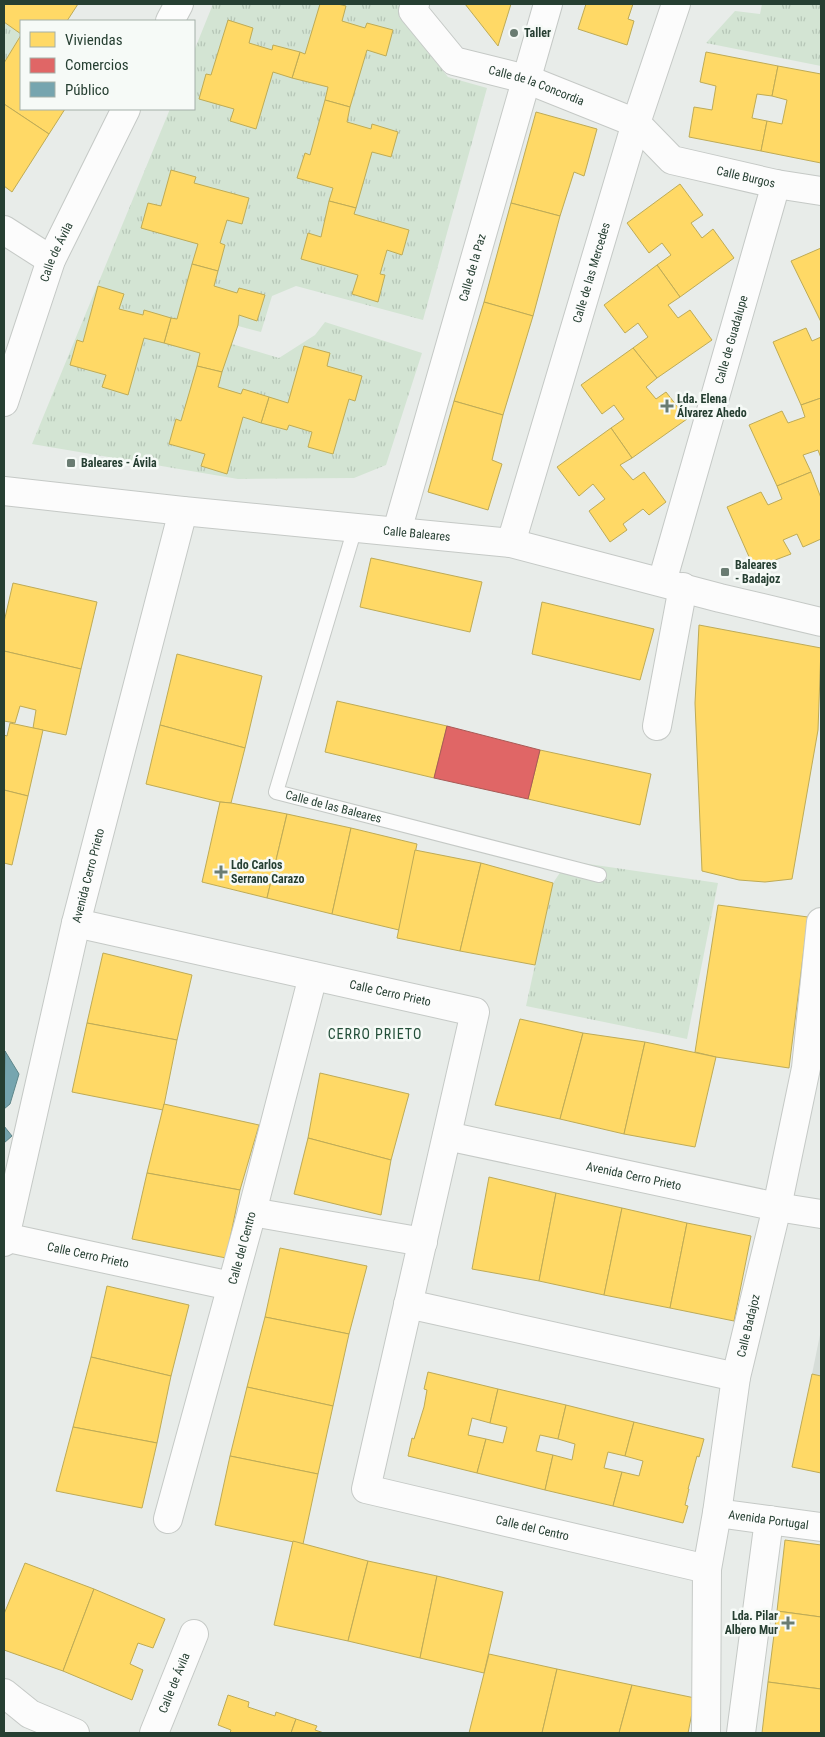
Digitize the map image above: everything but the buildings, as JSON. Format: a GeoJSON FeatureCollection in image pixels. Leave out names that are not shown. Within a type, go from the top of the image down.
{"type":"FeatureCollection","features":[{"type":"Feature","properties":{"kind":"street"},"geometry":{"type":"LineString","coordinates":[[171,20],[179,4]]}},
{"type":"Feature","properties":{"kind":"street","name":"Calle de la Concordia"},"geometry":{"type":"LineString","coordinates":[[415,4],[414,11],[454,61],[526,79],[636,123],[672,160]]}},
{"type":"Feature","properties":{"kind":"street","name":"Calle de la Paz"},"geometry":{"type":"LineString","coordinates":[[397,531],[548,4]]}},
{"type":"Feature","properties":{"kind":"street","name":"Calle de las Mercedes"},"geometry":{"type":"LineString","coordinates":[[512,543],[636,123],[676,4]]}},
{"type":"Feature","properties":{"kind":"street","name":"Calle de Ávila"},"geometry":{"type":"LineString","coordinates":[[4,402],[11,352],[50,260],[125,110]]}},
{"type":"Feature","properties":{"kind":"street","name":"Calle Burgos"},"geometry":{"type":"LineString","coordinates":[[672,160],[776,184],[821,191]]}},
{"type":"Feature","properties":{"kind":"street","name":"Calle de Guadalupe"},"geometry":{"type":"LineString","coordinates":[[657,726],[673,584],[776,184]]}},
{"type":"Feature","properties":{"kind":"street"},"geometry":{"type":"LineString","coordinates":[[4,230],[50,260]]}},
{"type":"Feature","properties":{"kind":"street","name":"Calle Baleares"},"geometry":{"type":"LineString","coordinates":[[4,491],[183,511],[512,543],[673,584],[720,598],[821,622]]}},
{"type":"Feature","properties":{"kind":"street","name":"Avenida Cerro Prieto"},"geometry":{"type":"LineString","coordinates":[[4,1239],[76,923],[183,511]]}},
{"type":"Feature","properties":{"kind":"street","name":"Calle Badajoz"},"geometry":{"type":"LineString","coordinates":[[706,1733],[707,1569],[717,1513],[736,1377],[777,1207],[806,1068],[821,922]]}},
{"type":"Feature","properties":{"kind":"street","name":"Calle Cerro Prieto"},"geometry":{"type":"LineString","coordinates":[[76,923],[475,1012],[408,1304]]}},
{"type":"Feature","properties":{"kind":"street","name":"Calle del Centro"},"geometry":{"type":"LineString","coordinates":[[168,1519],[252,1212],[312,976]]}},
{"type":"Feature","properties":{"kind":"street","name":"Avenida Cerro Prieto"},"geometry":{"type":"LineString","coordinates":[[447,1136],[777,1207],[821,1214]]}},
{"type":"Feature","properties":{"kind":"street"},"geometry":{"type":"LineString","coordinates":[[252,1212],[423,1242]]}},
{"type":"Feature","properties":{"kind":"street","name":"Calle Cerro Prieto"},"geometry":{"type":"LineString","coordinates":[[4,1239],[231,1286]]}},
{"type":"Feature","properties":{"kind":"street"},"geometry":{"type":"LineString","coordinates":[[408,1304],[736,1377]]}},
{"type":"Feature","properties":{"kind":"street","name":"Calle del Centro"},"geometry":{"type":"LineString","coordinates":[[408,1304],[366,1489],[707,1569]]}},
{"type":"Feature","properties":{"kind":"street","name":"Avenida Portugal"},"geometry":{"type":"LineString","coordinates":[[717,1513],[821,1527]]}},
{"type":"Feature","properties":{"kind":"street"},"geometry":{"type":"LineString","coordinates":[[741,1733],[769,1520]]}},
{"type":"Feature","properties":{"kind":"street","name":"Calle de Ávila"},"geometry":{"type":"LineString","coordinates":[[154,1733],[194,1634]]}},
{"type":"Feature","properties":{"kind":"street"},"geometry":{"type":"LineString","coordinates":[[4,1693],[30,1714],[75,1733]]}},
{"type":"Feature","properties":{"kind":"lane","name":"Calle de las Baleares"},"geometry":{"type":"LineString","coordinates":[[355,528],[276,792],[599,875]]}},
{"type":"Feature","properties":{"kind":"shaded area"},"geometry":{"type":"Polygon","coordinates":[[[821,1330],[821,1376],[812,1374],[821,1330]]]}},
{"type":"Feature","properties":{"kind":"green space"},"geometry":{"type":"Polygon","coordinates":[[[213,4],[402,4],[399,17],[448,77],[487,88],[423,320],[296,286],[272,296],[261,332],[238,326],[232,344],[279,358],[315,335],[325,322],[422,353],[386,465],[354,478],[238,479],[32,444],[170,110],[195,110],[195,49],[213,4]]]}},
{"type":"Feature","properties":{"kind":"green space"},"geometry":{"type":"Polygon","coordinates":[[[762,4],[821,4],[821,66],[706,43],[735,11],[760,14],[762,4]]]}},
{"type":"Feature","properties":{"kind":"green space"},"geometry":{"type":"Polygon","coordinates":[[[4,22],[20,33],[20,36],[4,63],[4,22]]]}},
{"type":"Feature","properties":{"kind":"green space"},"geometry":{"type":"Polygon","coordinates":[[[568,861],[718,883],[687,1039],[526,1006],[553,883],[568,861]]]}},
{"type":"Feature","properties":{"kind":"place","name":"Taller"},"geometry":{"type":"Point","coordinates":[514,33]}},
{"type":"Feature","properties":{"kind":"place","name":"Lda. Elena Álvarez Ahedo"},"geometry":{"type":"Point","coordinates":[667,406]}},
{"type":"Feature","properties":{"kind":"place","name":"Baleares - Ávila"},"geometry":{"type":"Point","coordinates":[71,463]}},
{"type":"Feature","properties":{"kind":"place","name":"Baleares - Badajoz"},"geometry":{"type":"Point","coordinates":[725,572]}},
{"type":"Feature","properties":{"kind":"place","name":"Ldo Carlos Serrano Carazo"},"geometry":{"type":"Point","coordinates":[221,872]}},
{"type":"Feature","properties":{"kind":"place","name":"Lda. Pilar Albero Mur"},"geometry":{"type":"Point","coordinates":[788,1623]}},
{"type":"Feature","properties":{"kind":"district","name":"CERRO PRIETO"},"geometry":{"type":"Point","coordinates":[375,1034]}}]}
